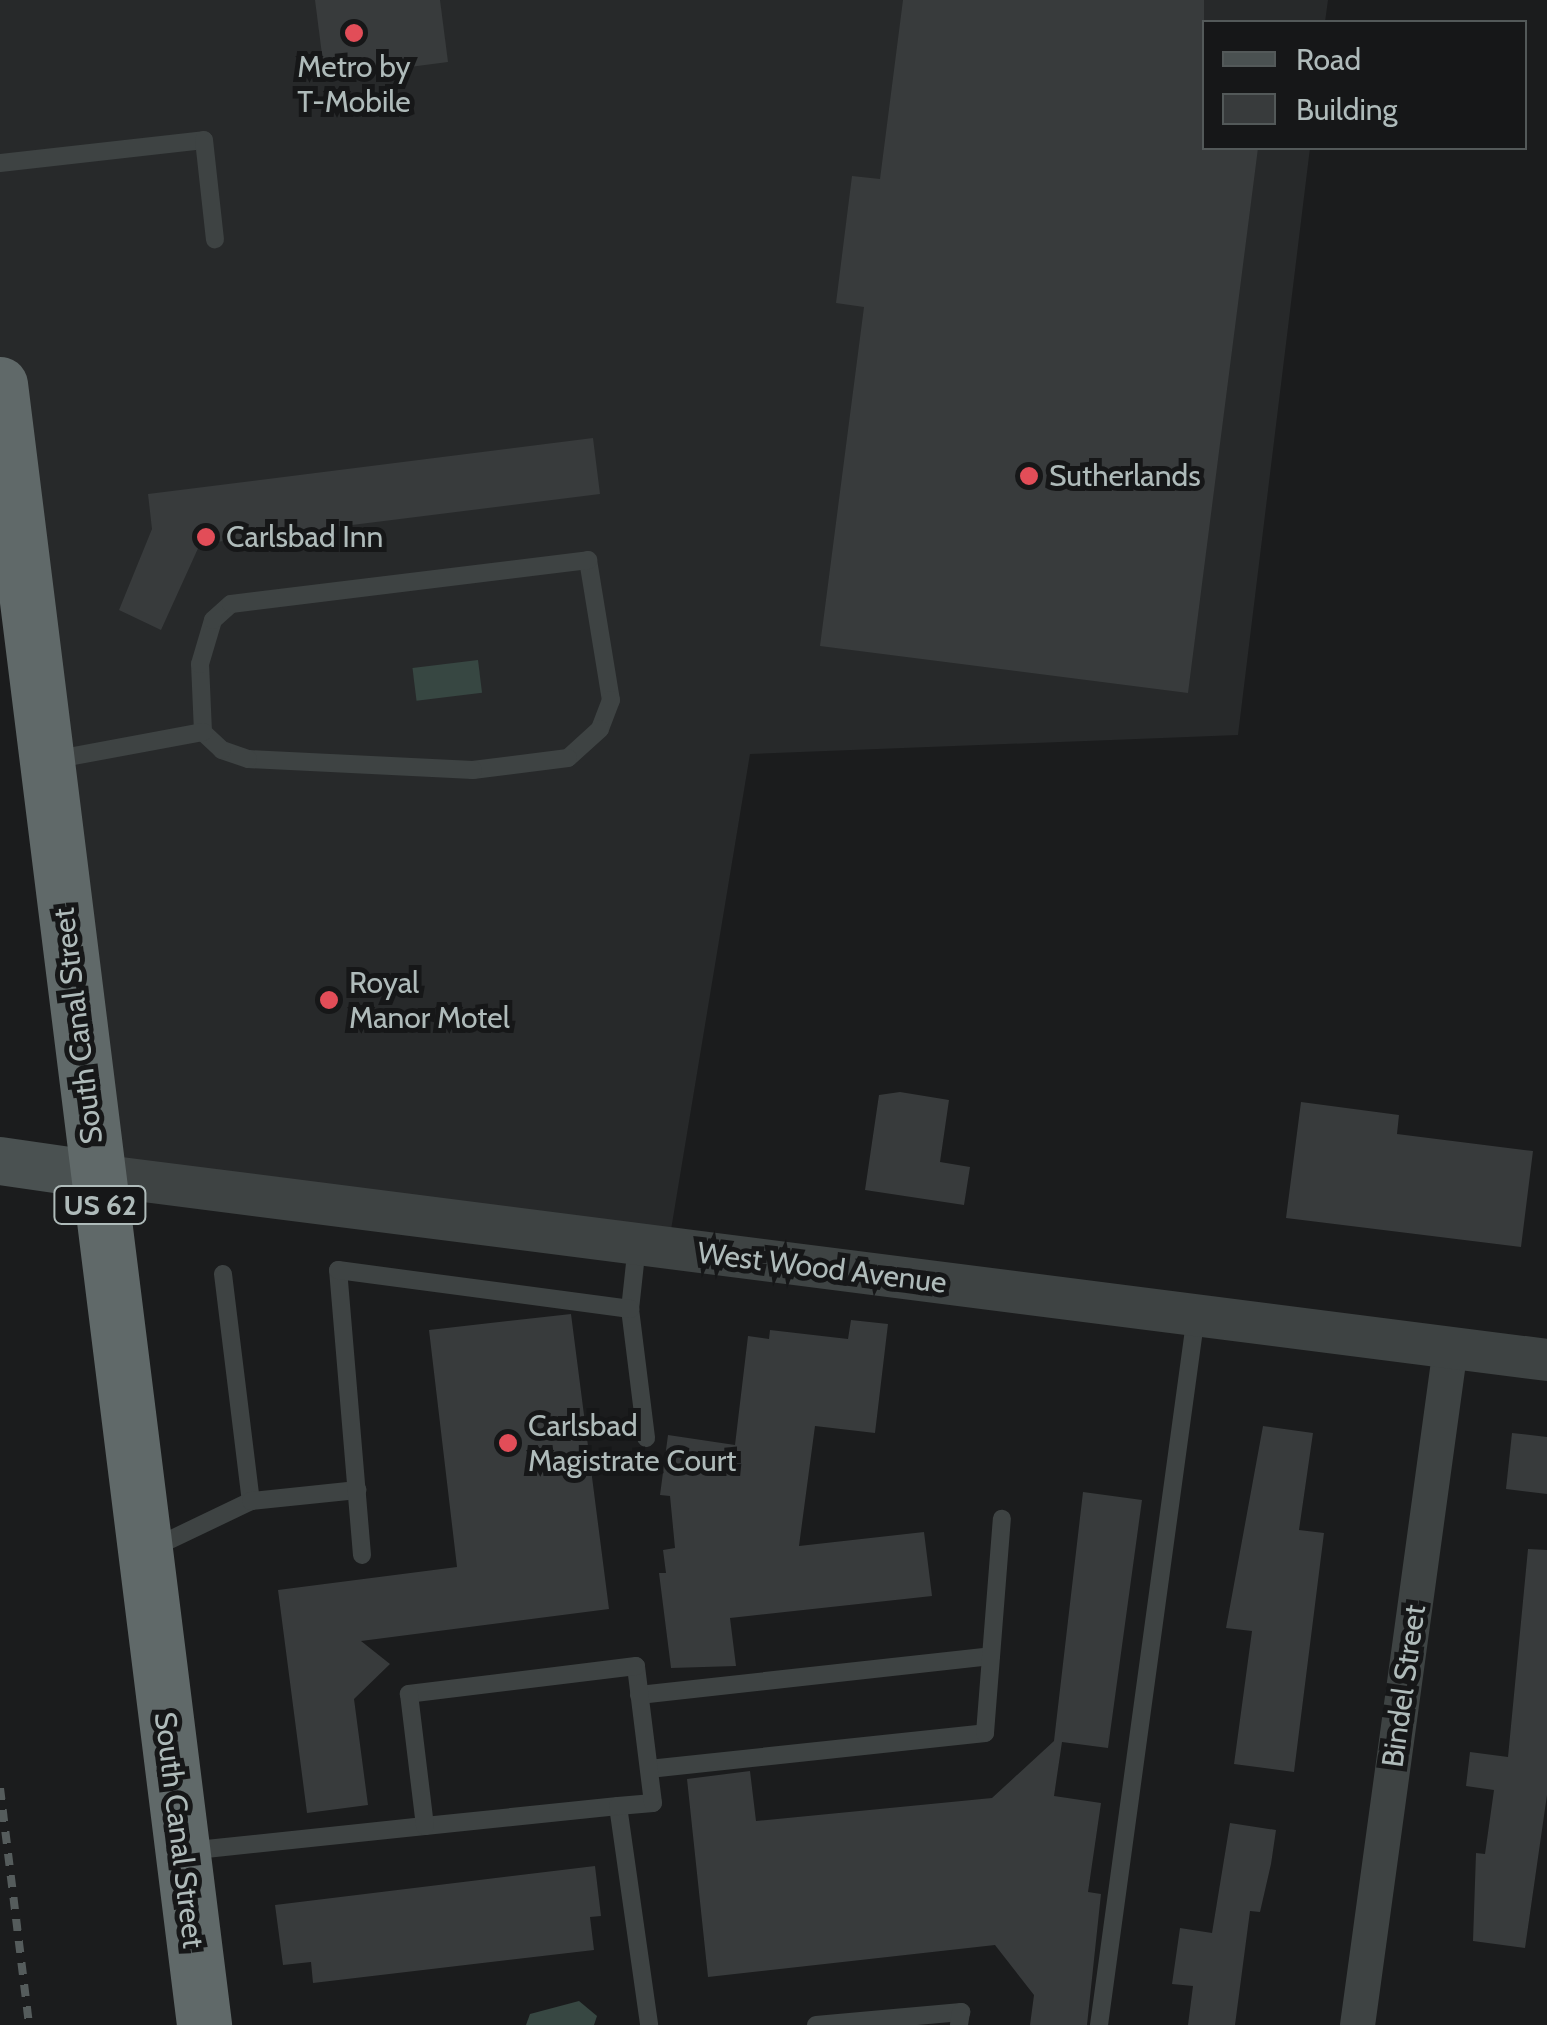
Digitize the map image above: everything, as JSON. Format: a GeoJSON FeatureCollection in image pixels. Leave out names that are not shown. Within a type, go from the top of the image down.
{"type":"FeatureCollection","features":[{"type":"Feature","properties":{"kind":"highway","name":"South Canal Street"},"geometry":{"type":"LineString","coordinates":[[0,384],[204,2025]]}},
{"type":"Feature","properties":{"kind":"main road"},"geometry":{"type":"LineString","coordinates":[[0,1161],[96,1175]]}},
{"type":"Feature","properties":{"kind":"street","name":"West Wood Avenue"},"geometry":{"type":"LineString","coordinates":[[96,1175],[1547,1360]]}},
{"type":"Feature","properties":{"kind":"street","name":"Bindel Street"},"geometry":{"type":"LineString","coordinates":[[1358,2025],[1450,1348]]}},
{"type":"Feature","properties":{"kind":"lane"},"geometry":{"type":"LineString","coordinates":[[0,163],[204,140],[214,239]]}},
{"type":"Feature","properties":{"kind":"lane"},"geometry":{"type":"LineString","coordinates":[[46,762],[203,732],[248,759],[473,770],[568,758],[600,728],[611,700],[588,560],[232,604],[213,620],[200,664],[203,732]]}},
{"type":"Feature","properties":{"kind":"lane"},"geometry":{"type":"LineString","coordinates":[[637,1244],[630,1309],[646,1438]]}},
{"type":"Feature","properties":{"kind":"lane"},"geometry":{"type":"LineString","coordinates":[[362,1556],[338,1270],[630,1309]]}},
{"type":"Feature","properties":{"kind":"lane"},"geometry":{"type":"LineString","coordinates":[[223,1274],[251,1502]]}},
{"type":"Feature","properties":{"kind":"lane"},"geometry":{"type":"LineString","coordinates":[[1099,2025],[1196,1315]]}},
{"type":"Feature","properties":{"kind":"lane"},"geometry":{"type":"LineString","coordinates":[[144,1553],[251,1502],[357,1490]]}},
{"type":"Feature","properties":{"kind":"lane"},"geometry":{"type":"LineString","coordinates":[[648,1769],[985,1732],[1002,1519]]}},
{"type":"Feature","properties":{"kind":"lane"},"geometry":{"type":"LineString","coordinates":[[639,1694],[991,1656]]}},
{"type":"Feature","properties":{"kind":"lane"},"geometry":{"type":"LineString","coordinates":[[181,1851],[425,1826],[618,1806],[653,1802],[636,1666],[408,1694],[425,1826]]}},
{"type":"Feature","properties":{"kind":"lane"},"geometry":{"type":"LineString","coordinates":[[618,1806],[650,2025]]}},
{"type":"Feature","properties":{"kind":"lane"},"geometry":{"type":"LineString","coordinates":[[816,2025],[961,2012],[959,2025]]}},
{"type":"Feature","properties":{"kind":"shaded area"},"geometry":{"type":"Polygon","coordinates":[[[0,0],[1328,0],[1325,20],[1202,20],[1202,150],[1310,150],[1238,735],[750,754],[668,1248],[97,1175],[0,384],[0,0]]]}},
{"type":"Feature","properties":{"kind":"shaded area"},"geometry":{"type":"Polygon","coordinates":[[[478,660],[482,693],[417,701],[412,668],[478,660]]]}},
{"type":"Feature","properties":{"kind":"shaded area"},"geometry":{"type":"Polygon","coordinates":[[[579,2001],[597,2016],[594,2025],[526,2025],[530,2014],[579,2001]]]}},
{"type":"Feature","properties":{"kind":"building"},"geometry":{"type":"Polygon","coordinates":[[[315,0],[440,0],[448,62],[325,78],[315,0]]]}},
{"type":"Feature","properties":{"kind":"building","name":"Sutherlands"},"geometry":{"type":"Polygon","coordinates":[[[903,0],[1204,0],[1202,150],[1258,150],[1188,693],[820,646],[864,307],[836,303],[852,176],[880,179],[903,0]]]}},
{"type":"Feature","properties":{"kind":"building","name":"Carlsbad Inn"},"geometry":{"type":"Polygon","coordinates":[[[593,438],[600,494],[200,544],[161,630],[119,610],[152,529],[148,494],[593,438]]]}},
{"type":"Feature","properties":{"kind":"building"},"geometry":{"type":"Polygon","coordinates":[[[900,1092],[949,1100],[940,1162],[970,1167],[964,1205],[865,1190],[879,1095],[900,1092]]]}},
{"type":"Feature","properties":{"kind":"building"},"geometry":{"type":"Polygon","coordinates":[[[1301,1102],[1399,1115],[1397,1134],[1533,1151],[1521,1247],[1286,1218],[1301,1102]]]}},
{"type":"Feature","properties":{"kind":"building"},"geometry":{"type":"Polygon","coordinates":[[[571,1314],[609,1609],[361,1641],[390,1664],[354,1699],[368,1805],[307,1813],[278,1590],[457,1567],[429,1330],[571,1314]]]}},
{"type":"Feature","properties":{"kind":"building"},"geometry":{"type":"Polygon","coordinates":[[[851,1320],[888,1324],[875,1433],[815,1426],[799,1546],[924,1532],[932,1596],[730,1618],[736,1666],[671,1668],[659,1573],[666,1573],[663,1550],[675,1548],[670,1496],[660,1495],[668,1435],[735,1445],[748,1336],[769,1339],[770,1330],[848,1339],[851,1320]]]}},
{"type":"Feature","properties":{"kind":"building"},"geometry":{"type":"Polygon","coordinates":[[[1263,1426],[1313,1433],[1299,1530],[1324,1533],[1294,1772],[1234,1764],[1252,1631],[1226,1628],[1263,1426]]]}},
{"type":"Feature","properties":{"kind":"building"},"geometry":{"type":"Polygon","coordinates":[[[1512,1433],[1547,1437],[1547,1494],[1506,1489],[1512,1433]]]}},
{"type":"Feature","properties":{"kind":"building"},"geometry":{"type":"Polygon","coordinates":[[[1083,1492],[1142,1500],[1108,1748],[1062,1742],[1054,1796],[1101,1803],[1088,1892],[1101,1894],[1087,2025],[1030,2025],[1034,1995],[995,1945],[708,1977],[687,1779],[750,1771],[756,1821],[992,1798],[1054,1741],[1083,1492]]]}},
{"type":"Feature","properties":{"kind":"building"},"geometry":{"type":"Polygon","coordinates":[[[1528,1549],[1547,1550],[1547,1795],[1525,1948],[1473,1941],[1476,1853],[1485,1854],[1494,1790],[1466,1786],[1470,1752],[1508,1757],[1528,1549]]]}},
{"type":"Feature","properties":{"kind":"building"},"geometry":{"type":"Polygon","coordinates":[[[1230,1823],[1276,1830],[1271,1864],[1260,1912],[1250,1911],[1235,2025],[1188,2025],[1193,1986],[1172,1984],[1180,1928],[1212,1933],[1230,1823]]]}},
{"type":"Feature","properties":{"kind":"building"},"geometry":{"type":"Polygon","coordinates":[[[595,1866],[601,1916],[590,1917],[594,1950],[313,1983],[311,1962],[283,1965],[275,1905],[595,1866]]]}},
{"type":"Feature","properties":{"kind":"railway"},"geometry":{"type":"LineString","coordinates":[[0,1788],[29,2025]]}},
{"type":"Feature","properties":{"kind":"place","name":"Metro by T-Mobile"},"geometry":{"type":"Point","coordinates":[354,33]}},
{"type":"Feature","properties":{"kind":"place","name":"Sutherlands"},"geometry":{"type":"Point","coordinates":[1029,476]}},
{"type":"Feature","properties":{"kind":"place","name":"Carlsbad Inn"},"geometry":{"type":"Point","coordinates":[206,537]}},
{"type":"Feature","properties":{"kind":"place","name":"Royal Manor Motel"},"geometry":{"type":"Point","coordinates":[329,1000]}},
{"type":"Feature","properties":{"kind":"place","name":"Carlsbad Magistrate Court"},"geometry":{"type":"Point","coordinates":[508,1443]}}]}
